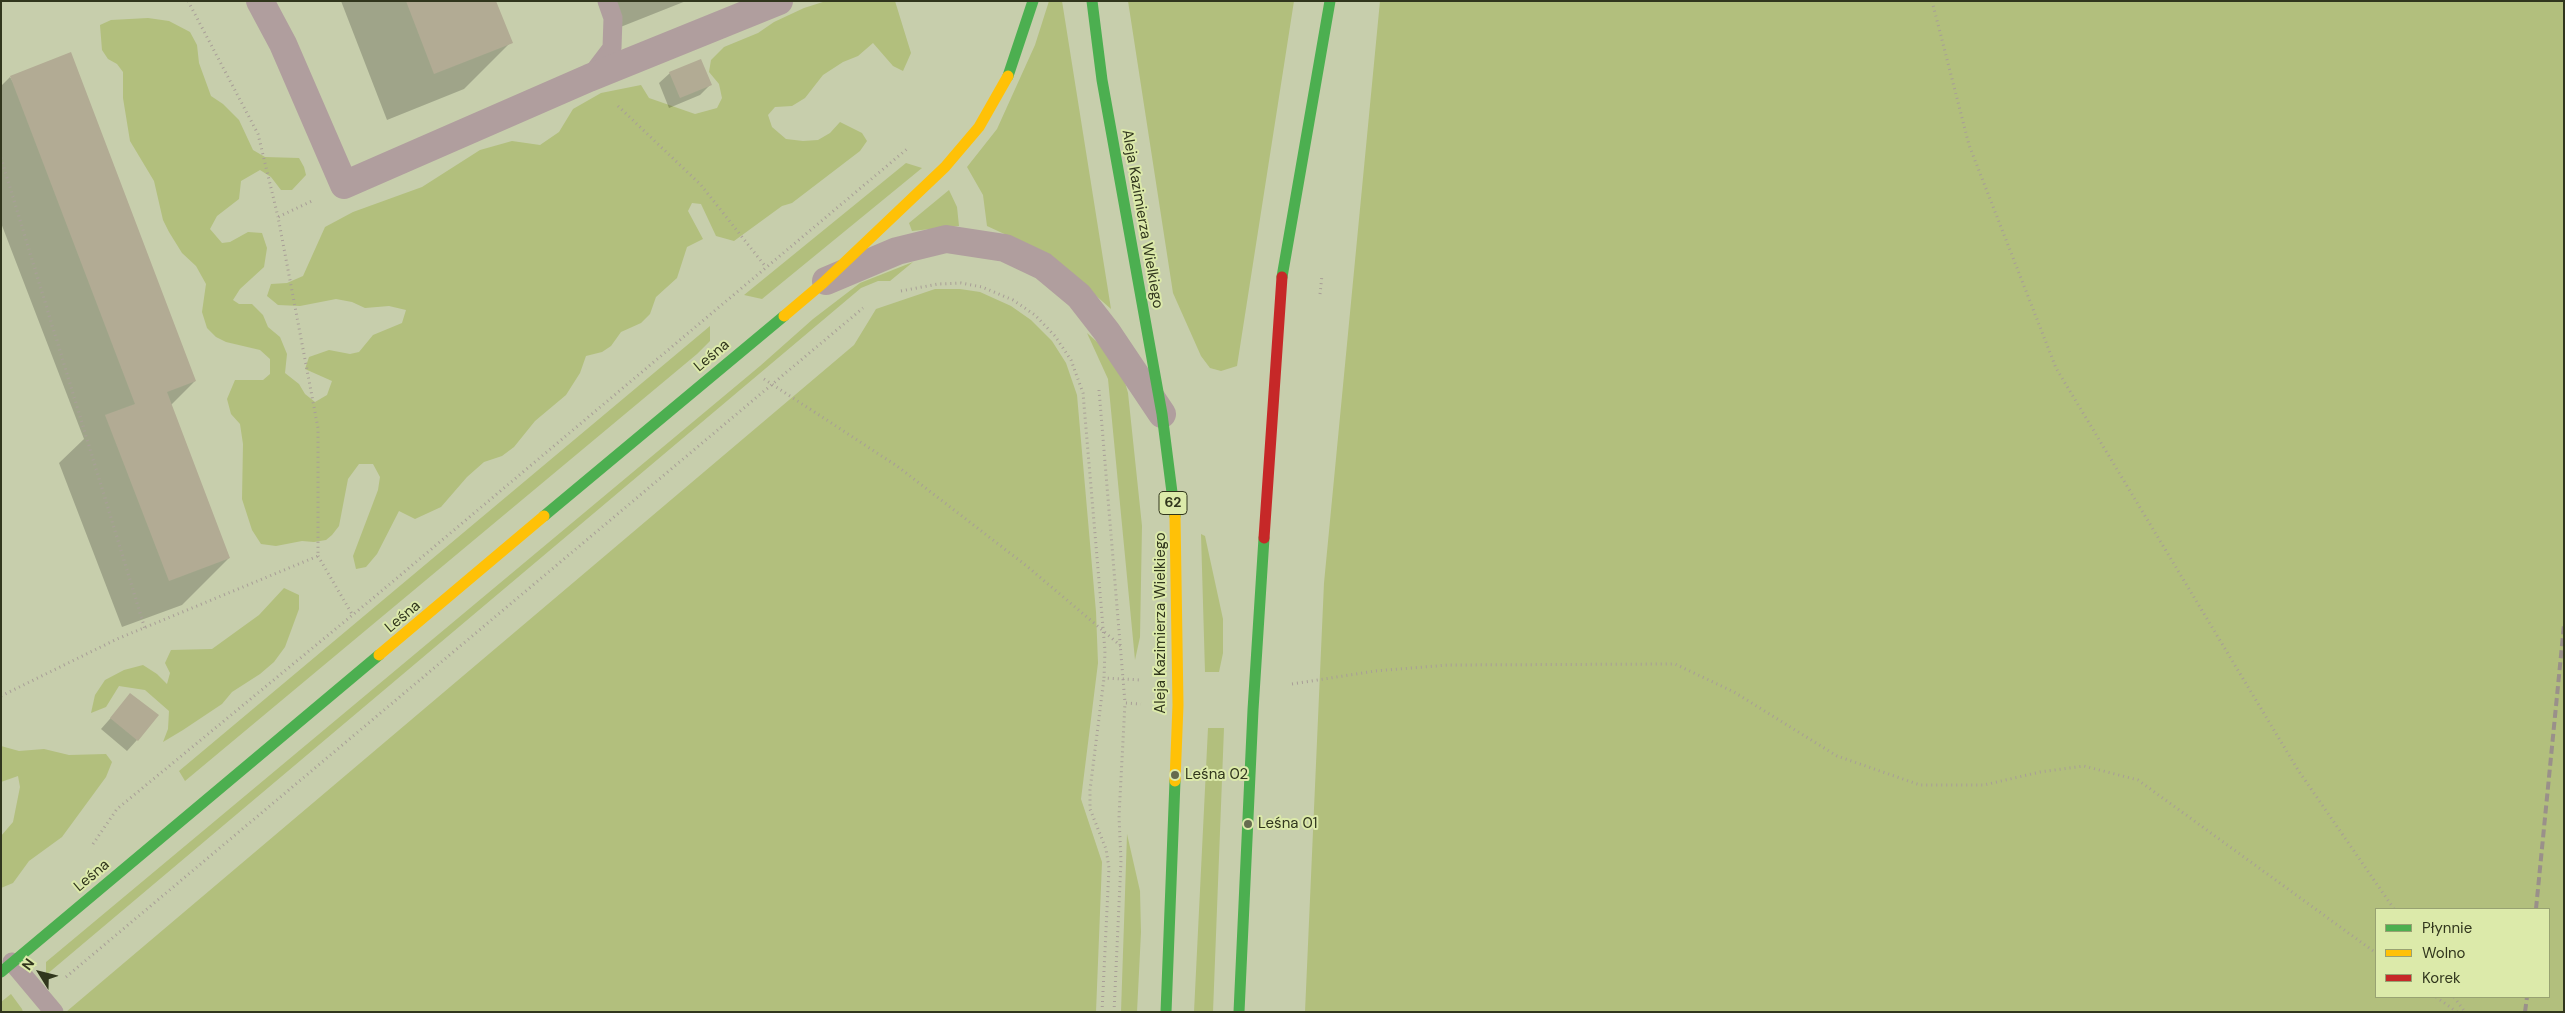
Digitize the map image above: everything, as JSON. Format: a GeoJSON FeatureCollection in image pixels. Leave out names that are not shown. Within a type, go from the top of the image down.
{"type":"FeatureCollection","features":[{"type":"Feature","properties":{"kind":"main road","name":"Leśna"},"geometry":{"type":"LineString","coordinates":[[7,967],[822,283],[945,167],[979,127],[1010,75],[1034,1]]}},
{"type":"Feature","properties":{"kind":"main road","name":"Aleja Kazimierza Wielkiego"},"geometry":{"type":"LineString","coordinates":[[1092,1],[1102,80],[1162,414],[1176,523],[1178,705],[1166,1012]]}},
{"type":"Feature","properties":{"kind":"main road"},"geometry":{"type":"LineString","coordinates":[[1239,1012],[1253,710],[1281,282],[1330,1]]}},
{"type":"Feature","properties":{"kind":"street"},"geometry":{"type":"LineString","coordinates":[[260,1],[283,44],[344,185],[589,78],[779,1]]}},
{"type":"Feature","properties":{"kind":"street"},"geometry":{"type":"LineString","coordinates":[[822,283],[896,251],[946,239],[1005,248],[1043,266],[1079,296],[1108,332],[1162,414]]}},
{"type":"Feature","properties":{"kind":"lane"},"geometry":{"type":"LineString","coordinates":[[589,78],[612,48],[614,18],[607,1]]}},
{"type":"Feature","properties":{"kind":"lane"},"geometry":{"type":"LineString","coordinates":[[7,967],[50,1007]]}},
{"type":"Feature","properties":{"kind":"path"},"geometry":{"type":"LineString","coordinates":[[188,1],[258,134],[278,217],[318,428],[318,556],[352,614]]}},
{"type":"Feature","properties":{"kind":"path"},"geometry":{"type":"LineString","coordinates":[[1932,1],[1969,145],[2056,368],[2298,770],[2393,908]]}},
{"type":"Feature","properties":{"kind":"path"},"geometry":{"type":"LineString","coordinates":[[589,78],[701,185],[765,266]]}},
{"type":"Feature","properties":{"kind":"path"},"geometry":{"type":"LineString","coordinates":[[91,848],[117,809],[910,146]]}},
{"type":"Feature","properties":{"kind":"path"},"geometry":{"type":"LineString","coordinates":[[1,158],[145,629]]}},
{"type":"Feature","properties":{"kind":"path"},"geometry":{"type":"LineString","coordinates":[[278,217],[344,185]]}},
{"type":"Feature","properties":{"kind":"path"},"geometry":{"type":"LineString","coordinates":[[1318,303],[1323,274]]}},
{"type":"Feature","properties":{"kind":"path"},"geometry":{"type":"LineString","coordinates":[[896,291],[938,284],[961,283],[982,287],[1013,300],[1035,315],[1056,336],[1072,360],[1083,394],[1105,651]]}},
{"type":"Feature","properties":{"kind":"path"},"geometry":{"type":"LineString","coordinates":[[50,1007],[67,976],[869,303]]}},
{"type":"Feature","properties":{"kind":"path"},"geometry":{"type":"LineString","coordinates":[[756,385],[771,372]]}},
{"type":"Feature","properties":{"kind":"path"},"geometry":{"type":"LineString","coordinates":[[764,378],[897,466],[1028,567],[1121,646]]}},
{"type":"Feature","properties":{"kind":"path"},"geometry":{"type":"LineString","coordinates":[[1096,383],[1099,392],[1125,703],[1118,816],[1121,861],[1114,1012]]}},
{"type":"Feature","properties":{"kind":"path"},"geometry":{"type":"LineString","coordinates":[[1,696],[145,629],[318,556]]}},
{"type":"Feature","properties":{"kind":"path"},"geometry":{"type":"LineString","coordinates":[[1288,685],[1375,671],[1448,665],[1675,664],[1734,692],[1837,756],[1920,785],[1984,785],[2040,772],[2084,766],[2138,780],[2375,952]]}},
{"type":"Feature","properties":{"kind":"path"},"geometry":{"type":"LineString","coordinates":[[1102,1012],[1109,868],[1106,849],[1090,809],[1090,790],[1104,678]]}},
{"type":"Feature","properties":{"kind":"path"},"geometry":{"type":"LineString","coordinates":[[1125,703],[1178,705]]}},
{"type":"Feature","properties":{"kind":"path"},"geometry":{"type":"LineString","coordinates":[[2437,998],[2457,1012]]}},
{"type":"Feature","properties":{"kind":"path"},"geometry":{"type":"LineString","coordinates":[[2455,998],[2465,1012]]}},
{"type":"Feature","properties":{"kind":"green space"},"geometry":{"type":"Polygon","coordinates":[[[826,1],[895,1],[911,53],[903,71],[893,66],[873,43],[858,56],[843,62],[823,75],[805,98],[792,106],[775,107],[768,115],[772,127],[786,139],[803,141],[818,140],[830,133],[840,122],[862,133],[867,141],[860,151],[792,203],[782,206],[734,241],[716,236],[701,204],[692,203],[688,211],[703,239],[687,247],[677,278],[656,297],[650,314],[641,323],[621,332],[611,346],[602,352],[586,356],[580,373],[566,395],[535,421],[514,447],[502,456],[484,462],[467,477],[441,507],[415,519],[399,511],[377,554],[366,567],[356,569],[353,556],[378,490],[380,477],[373,464],[359,464],[348,479],[339,526],[326,540],[302,541],[276,546],[261,544],[252,530],[242,499],[243,444],[240,424],[231,414],[227,399],[235,380],[263,380],[270,374],[270,359],[260,350],[226,342],[216,337],[207,328],[202,312],[206,284],[196,266],[182,253],[169,232],[163,220],[154,181],[130,141],[123,98],[123,72],[117,64],[108,59],[102,50],[100,25],[111,20],[148,18],[169,21],[190,32],[197,45],[199,63],[211,96],[223,104],[239,120],[253,150],[265,157],[299,158],[306,175],[292,190],[281,190],[271,177],[260,170],[241,181],[239,199],[217,216],[210,229],[222,243],[230,242],[248,232],[262,233],[267,248],[264,267],[240,289],[233,300],[239,304],[252,304],[263,315],[268,327],[280,337],[287,354],[285,373],[299,384],[305,394],[315,402],[327,395],[332,381],[305,369],[309,357],[329,350],[350,354],[359,352],[373,335],[402,323],[406,310],[389,306],[365,308],[352,302],[336,299],[300,306],[278,305],[267,296],[271,284],[287,283],[303,276],[325,227],[353,212],[422,187],[480,150],[512,141],[540,145],[559,132],[573,109],[601,93],[641,85],[649,98],[695,114],[717,108],[722,98],[719,84],[709,72],[711,60],[724,47],[758,33],[774,22],[804,8],[826,1]]]}},
{"type":"Feature","properties":{"kind":"green space"},"geometry":{"type":"Polygon","coordinates":[[[1049,1],[1062,1],[1111,309],[1050,255],[987,226],[983,195],[967,167],[997,129],[1035,45],[1049,1]]]}},
{"type":"Feature","properties":{"kind":"green space"},"geometry":{"type":"Polygon","coordinates":[[[1128,1],[1294,1],[1237,366],[1221,371],[1210,368],[1201,356],[1173,293],[1128,1]]]}},
{"type":"Feature","properties":{"kind":"green space"},"geometry":{"type":"Polygon","coordinates":[[[1380,1],[2564,1],[2564,1012],[1305,1012],[1324,583],[1380,1]]]}},
{"type":"Feature","properties":{"kind":"green space"},"geometry":{"type":"Polygon","coordinates":[[[906,163],[922,168],[762,299],[744,295],[906,163]]]}},
{"type":"Feature","properties":{"kind":"green space"},"geometry":{"type":"Polygon","coordinates":[[[949,190],[957,207],[959,226],[912,231],[909,223],[949,190]]]}},
{"type":"Feature","properties":{"kind":"green space"},"geometry":{"type":"Polygon","coordinates":[[[913,262],[890,281],[878,281],[861,288],[46,975],[46,962],[760,366],[813,319],[860,283],[913,262]]]}},
{"type":"Feature","properties":{"kind":"green space"},"geometry":{"type":"Polygon","coordinates":[[[935,289],[960,289],[980,292],[1011,306],[1031,320],[1052,341],[1066,363],[1077,395],[1096,612],[1098,663],[1081,799],[1102,862],[1096,1012],[66,1012],[854,345],[876,309],[935,289]]]}},
{"type":"Feature","properties":{"kind":"green space"},"geometry":{"type":"Polygon","coordinates":[[[710,326],[710,341],[697,354],[185,781],[179,771],[710,326]]]}},
{"type":"Feature","properties":{"kind":"green space"},"geometry":{"type":"Polygon","coordinates":[[[1087,333],[1119,361],[1128,393],[1142,526],[1140,637],[1135,660],[1108,379],[1087,333]]]}},
{"type":"Feature","properties":{"kind":"green space"},"geometry":{"type":"Polygon","coordinates":[[[1201,534],[1205,536],[1223,619],[1223,653],[1219,672],[1205,672],[1201,534]]]}},
{"type":"Feature","properties":{"kind":"green space"},"geometry":{"type":"Polygon","coordinates":[[[284,588],[299,595],[299,609],[285,647],[274,662],[260,674],[232,692],[222,704],[183,730],[163,742],[168,729],[169,711],[145,690],[119,686],[106,707],[91,713],[95,695],[105,680],[124,670],[143,665],[157,674],[167,684],[170,673],[165,663],[171,650],[212,649],[259,615],[284,588]]]}},
{"type":"Feature","properties":{"kind":"green space"},"geometry":{"type":"Polygon","coordinates":[[[1208,728],[1224,728],[1213,1012],[1194,1012],[1208,728]]]}},
{"type":"Feature","properties":{"kind":"green space"},"geometry":{"type":"Polygon","coordinates":[[[1,746],[19,751],[44,749],[69,755],[106,754],[112,762],[106,777],[62,837],[29,861],[13,883],[1,888],[1,836],[13,822],[20,787],[18,776],[1,782],[1,746]]]}},
{"type":"Feature","properties":{"kind":"green space"},"geometry":{"type":"Polygon","coordinates":[[[1127,834],[1140,891],[1141,932],[1137,1012],[1121,1012],[1127,834]]]}},
{"type":"Feature","properties":{"kind":"green space"},"geometry":{"type":"Polygon","coordinates":[[[11,994],[23,1012],[1,1012],[1,1002],[11,994]]]}},
{"type":"Feature","properties":{"kind":"building"},"geometry":{"type":"Polygon","coordinates":[[[406,1],[496,1],[513,43],[434,74],[406,1]]]}},
{"type":"Feature","properties":{"kind":"building"},"geometry":{"type":"Polygon","coordinates":[[[71,52],[196,381],[167,392],[230,558],[169,581],[105,415],[135,404],[10,76],[71,52]]]}},
{"type":"Feature","properties":{"kind":"building"},"geometry":{"type":"Polygon","coordinates":[[[701,59],[712,85],[680,98],[669,72],[701,59]]]}},
{"type":"Feature","properties":{"kind":"building"},"geometry":{"type":"Polygon","coordinates":[[[130,693],[159,715],[138,741],[110,718],[130,693]]]}},
{"type":"Feature","properties":{"kind":"railway"},"geometry":{"type":"LineString","coordinates":[[2536,908],[2564,625]]}},
{"type":"Feature","properties":{"kind":"railway"},"geometry":{"type":"LineString","coordinates":[[2525,1012],[2527,998]]}},
{"type":"Feature","properties":{"kind":"traffic: fast"},"geometry":{"type":"LineString","coordinates":[[1008,76],[1033,1]]}},
{"type":"Feature","properties":{"kind":"traffic: fast"},"geometry":{"type":"LineString","coordinates":[[1092,1],[1102,80],[1162,414],[1175,516]]}},
{"type":"Feature","properties":{"kind":"traffic: fast"},"geometry":{"type":"LineString","coordinates":[[1282,277],[1330,1]]}},
{"type":"Feature","properties":{"kind":"traffic: fast"},"geometry":{"type":"LineString","coordinates":[[544,516],[784,316]]}},
{"type":"Feature","properties":{"kind":"traffic: fast"},"geometry":{"type":"LineString","coordinates":[[1239,1012],[1253,710],[1264,538]]}},
{"type":"Feature","properties":{"kind":"traffic: fast"},"geometry":{"type":"LineString","coordinates":[[1,972],[379,655]]}},
{"type":"Feature","properties":{"kind":"traffic: fast"},"geometry":{"type":"LineString","coordinates":[[1166,1012],[1175,781]]}},
{"type":"Feature","properties":{"kind":"traffic: slow"},"geometry":{"type":"LineString","coordinates":[[784,316],[823,283],[945,167],[979,127],[1008,76]]}},
{"type":"Feature","properties":{"kind":"traffic: slow"},"geometry":{"type":"LineString","coordinates":[[379,655],[544,516]]}},
{"type":"Feature","properties":{"kind":"traffic: slow"},"geometry":{"type":"LineString","coordinates":[[1175,516],[1178,705],[1175,781]]}},
{"type":"Feature","properties":{"kind":"traffic: jam"},"geometry":{"type":"LineString","coordinates":[[1264,538],[1282,277]]}},
{"type":"Feature","properties":{"kind":"place","name":"Leśna 02"},"geometry":{"type":"Point","coordinates":[1175,775]}},
{"type":"Feature","properties":{"kind":"place","name":"Leśna 01"},"geometry":{"type":"Point","coordinates":[1248,824]}}]}
